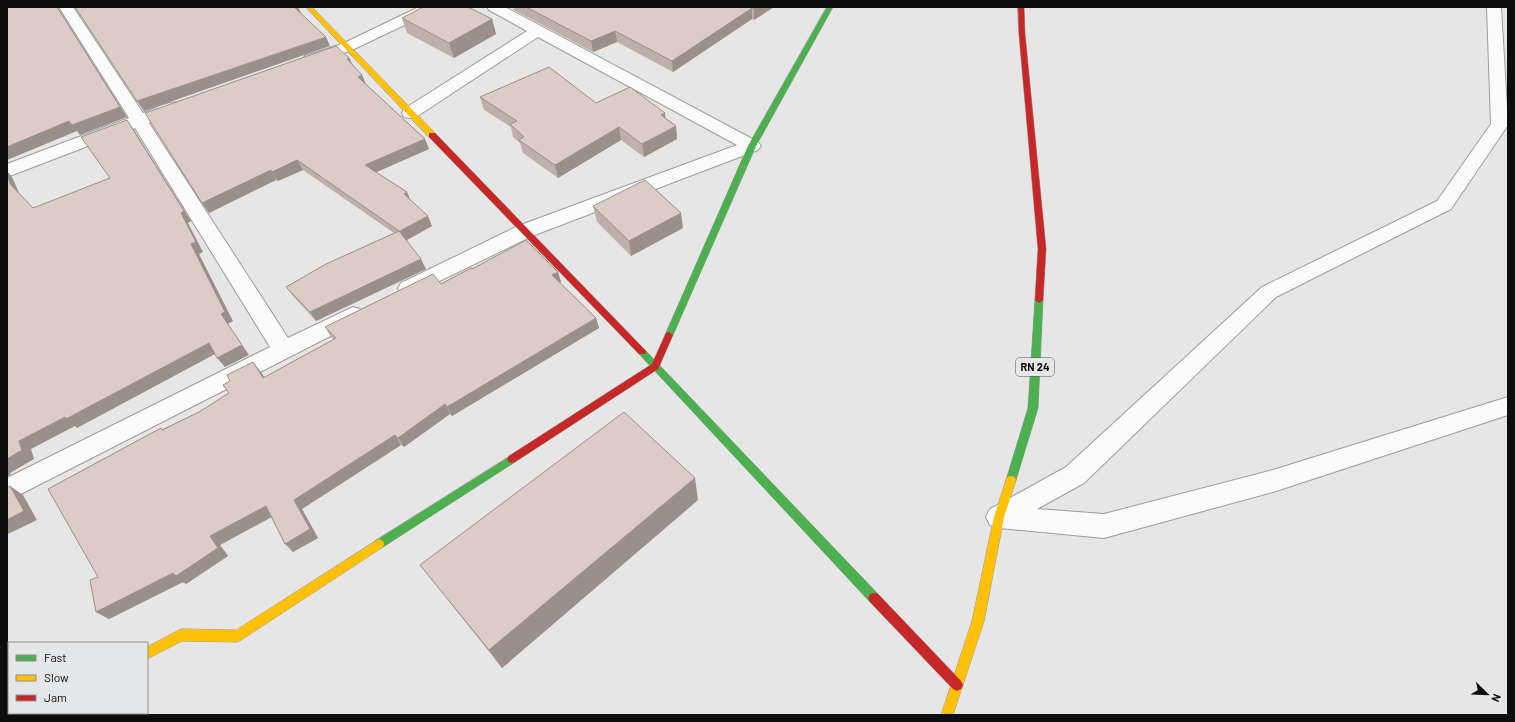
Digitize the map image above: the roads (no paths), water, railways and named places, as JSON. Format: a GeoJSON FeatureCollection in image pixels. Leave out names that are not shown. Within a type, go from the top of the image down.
{"type":"FeatureCollection","features":[{"type":"Feature","properties":{"kind":"street"},"geometry":{"type":"LineString","coordinates":[[66,7],[283,349]]}},
{"type":"Feature","properties":{"kind":"street"},"geometry":{"type":"LineString","coordinates":[[309,7],[655,366],[957,685]]}},
{"type":"Feature","properties":{"kind":"street"},"geometry":{"type":"LineString","coordinates":[[295,65],[347,47],[431,7]]}},
{"type":"Feature","properties":{"kind":"street"},"geometry":{"type":"LineString","coordinates":[[494,7],[752,146]]}},
{"type":"Feature","properties":{"kind":"street"},"geometry":{"type":"LineString","coordinates":[[148,653],[181,635],[237,636],[655,366],[752,146],[830,7]]}},
{"type":"Feature","properties":{"kind":"street","name":"RN 24"},"geometry":{"type":"LineString","coordinates":[[947,715],[978,621],[999,517],[1033,408],[1042,249],[1021,7]]}},
{"type":"Feature","properties":{"kind":"street"},"geometry":{"type":"LineString","coordinates":[[999,517],[1075,475],[1270,292],[1444,205],[1500,124],[1494,7]]}},
{"type":"Feature","properties":{"kind":"street"},"geometry":{"type":"LineString","coordinates":[[410,113],[538,30]]}},
{"type":"Feature","properties":{"kind":"street"},"geometry":{"type":"LineString","coordinates":[[8,169],[191,102]]}},
{"type":"Feature","properties":{"kind":"street"},"geometry":{"type":"LineString","coordinates":[[390,297],[525,231],[752,146]]}},
{"type":"Feature","properties":{"kind":"street"},"geometry":{"type":"LineString","coordinates":[[7,490],[283,349],[368,308]]}},
{"type":"Feature","properties":{"kind":"street"},"geometry":{"type":"LineString","coordinates":[[999,517],[1104,526],[1273,480],[1508,406]]}}]}
